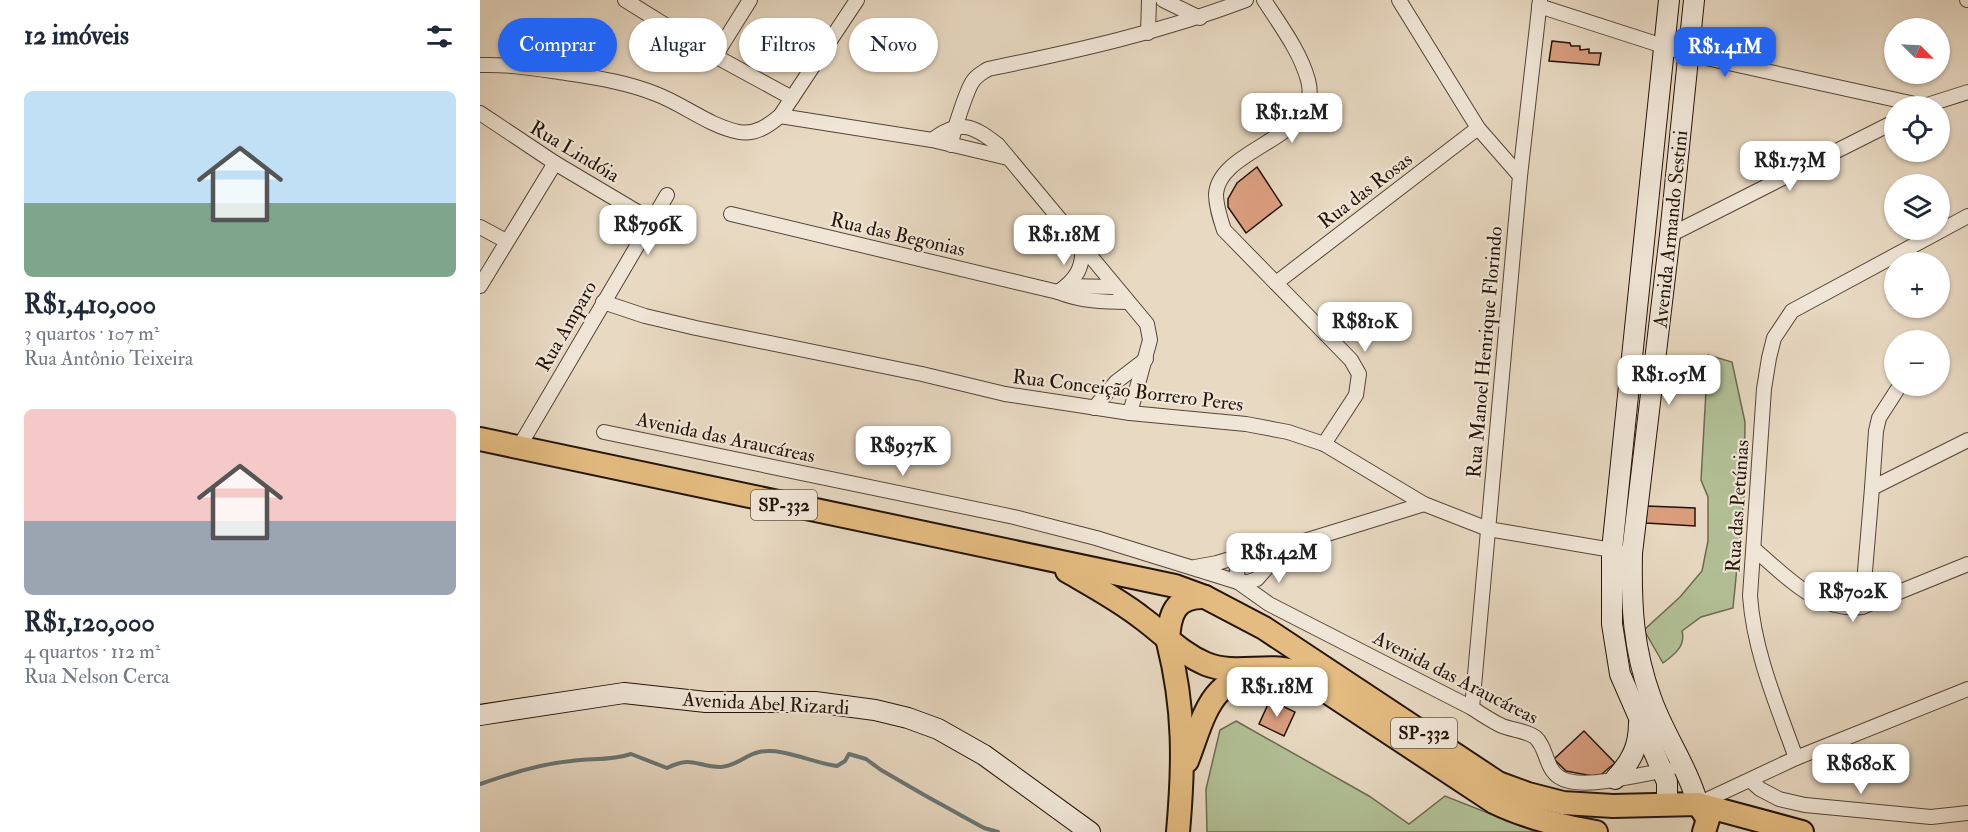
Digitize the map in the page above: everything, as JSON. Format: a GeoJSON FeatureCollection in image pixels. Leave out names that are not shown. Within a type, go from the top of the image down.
{"type":"FeatureCollection","features":[{"type":"Feature","properties":{"kind":"main road","name":"SP-332"},"geometry":{"type":"LineString","coordinates":[[480,440],[1167,584],[1205,597],[1291,645],[1498,783],[1563,803],[1613,806],[1698,804],[1802,832]]}},
{"type":"Feature","properties":{"kind":"main road","name":"SP-332"},"geometry":{"type":"LineString","coordinates":[[1050,561],[1122,603],[1145,620],[1168,642],[1191,656],[1224,670],[1278,667],[1298,672],[1494,802],[1520,815],[1557,826],[1596,832]]}},
{"type":"Feature","properties":{"kind":"main road"},"geometry":{"type":"LineString","coordinates":[[1178,832],[1184,768],[1180,705],[1168,642],[1170,622],[1177,606],[1183,600],[1205,597]]}},
{"type":"Feature","properties":{"kind":"main road"},"geometry":{"type":"LineString","coordinates":[[1122,603],[1143,627],[1163,657],[1180,705]]}},
{"type":"Feature","properties":{"kind":"main road"},"geometry":{"type":"LineString","coordinates":[[1184,768],[1218,692],[1228,683],[1256,669]]}},
{"type":"Feature","properties":{"kind":"main road"},"geometry":{"type":"LineString","coordinates":[[1698,804],[1708,819],[1704,832]]}},
{"type":"Feature","properties":{"kind":"street"},"geometry":{"type":"LineString","coordinates":[[625,0],[654,18]]}},
{"type":"Feature","properties":{"kind":"street"},"geometry":{"type":"LineString","coordinates":[[727,38],[750,0]]}},
{"type":"Feature","properties":{"kind":"street"},"geometry":{"type":"LineString","coordinates":[[480,65],[504,65],[608,79],[658,95],[720,126],[740,132],[754,132],[768,126],[780,116],[857,0]]}},
{"type":"Feature","properties":{"kind":"street"},"geometry":{"type":"LineString","coordinates":[[1148,33],[1149,0]]}},
{"type":"Feature","properties":{"kind":"street"},"geometry":{"type":"LineString","coordinates":[[1163,0],[1200,18]]}},
{"type":"Feature","properties":{"kind":"street"},"geometry":{"type":"LineString","coordinates":[[951,145],[972,82],[988,69],[1106,45],[1200,18],[1246,0]]}},
{"type":"Feature","properties":{"kind":"street"},"geometry":{"type":"LineString","coordinates":[[1264,0],[1298,54],[1309,82],[1306,108],[1298,120],[1228,170],[1219,182],[1216,194],[1218,210],[1224,230],[1351,360],[1359,374],[1356,395],[1324,444]]}},
{"type":"Feature","properties":{"kind":"street"},"geometry":{"type":"LineString","coordinates":[[1399,0],[1478,128],[1520,176]]}},
{"type":"Feature","properties":{"kind":"street","name":"Avenida Armando Sestini"},"geometry":{"type":"LineString","coordinates":[[1664,805],[1667,782],[1620,674],[1612,624],[1612,550],[1669,0]]}},
{"type":"Feature","properties":{"kind":"street","name":"Avenida Armando Sestini"},"geometry":{"type":"LineString","coordinates":[[1694,0],[1670,235],[1632,553],[1631,595],[1636,650],[1652,700],[1685,768],[1698,804]]}},
{"type":"Feature","properties":{"kind":"street"},"geometry":{"type":"LineString","coordinates":[[1539,3],[1688,54],[1884,97]]}},
{"type":"Feature","properties":{"kind":"street","name":"Rua Manoel Henrique Florindo"},"geometry":{"type":"LineString","coordinates":[[1472,708],[1520,176],[1539,3]]}},
{"type":"Feature","properties":{"kind":"street"},"geometry":{"type":"LineString","coordinates":[[727,62],[792,98]]}},
{"type":"Feature","properties":{"kind":"street"},"geometry":{"type":"LineString","coordinates":[[1950,98],[1968,92]]}},
{"type":"Feature","properties":{"kind":"street"},"geometry":{"type":"LineString","coordinates":[[965,104],[982,133],[976,150]]}},
{"type":"Feature","properties":{"kind":"street","name":"Rua Lindóia"},"geometry":{"type":"LineString","coordinates":[[480,113],[555,163],[651,220]]}},
{"type":"Feature","properties":{"kind":"street"},"geometry":{"type":"LineString","coordinates":[[780,116],[932,140],[1008,158]]}},
{"type":"Feature","properties":{"kind":"street"},"geometry":{"type":"LineString","coordinates":[[932,140],[956,125],[982,133],[998,145],[1082,245],[1113,286],[1147,324],[1150,333],[1146,359],[1130,413]]}},
{"type":"Feature","properties":{"kind":"street"},"geometry":{"type":"LineString","coordinates":[[1670,235],[1884,127]]}},
{"type":"Feature","properties":{"kind":"street","name":"Rua das Rosas"},"geometry":{"type":"LineString","coordinates":[[1276,283],[1478,128]]}},
{"type":"Feature","properties":{"kind":"street"},"geometry":{"type":"LineString","coordinates":[[480,286],[555,163]]}},
{"type":"Feature","properties":{"kind":"street","name":"Rua Amparo"},"geometry":{"type":"LineString","coordinates":[[519,447],[667,195]]}},
{"type":"Feature","properties":{"kind":"street"},"geometry":{"type":"LineString","coordinates":[[1963,218],[1968,203]]}},
{"type":"Feature","properties":{"kind":"street","name":"Rua das Begonias"},"geometry":{"type":"LineString","coordinates":[[731,214],[1062,289],[1086,301],[1128,302]]}},
{"type":"Feature","properties":{"kind":"street","name":"Rua das Petúnias"},"geometry":{"type":"LineString","coordinates":[[1796,759],[1758,651],[1751,621],[1750,596],[1764,389],[1774,338],[1792,311],[1963,218]]}},
{"type":"Feature","properties":{"kind":"street"},"geometry":{"type":"LineString","coordinates":[[480,227],[506,241]]}},
{"type":"Feature","properties":{"kind":"street"},"geometry":{"type":"LineString","coordinates":[[1062,289],[1078,273],[1082,265],[1082,245]]}},
{"type":"Feature","properties":{"kind":"street","name":"Rua das Begonias"},"geometry":{"type":"LineString","coordinates":[[1062,289],[1113,286]]}},
{"type":"Feature","properties":{"kind":"street","name":"Rua Conceição Borrero Peres"},"geometry":{"type":"LineString","coordinates":[[603,302],[696,328],[922,374],[1005,394],[1130,413],[1246,424],[1288,432],[1324,444],[1424,504],[1488,529],[1632,553]]}},
{"type":"Feature","properties":{"kind":"street"},"geometry":{"type":"LineString","coordinates":[[1094,408],[1116,382],[1146,359]]}},
{"type":"Feature","properties":{"kind":"street"},"geometry":{"type":"LineString","coordinates":[[1862,606],[1879,418],[1893,396]]}},
{"type":"Feature","properties":{"kind":"street","name":"Avenida das Araucáreas"},"geometry":{"type":"LineString","coordinates":[[604,432],[1014,517],[1096,538],[1238,582],[1269,604],[1499,724],[1534,736],[1558,776],[1567,781],[1585,783],[1685,768]]}},
{"type":"Feature","properties":{"kind":"street"},"geometry":{"type":"LineString","coordinates":[[1872,488],[1968,440]]}},
{"type":"Feature","properties":{"kind":"street"},"geometry":{"type":"LineString","coordinates":[[1190,567],[1210,565],[1253,552],[1285,547],[1424,504]]}},
{"type":"Feature","properties":{"kind":"street"},"geometry":{"type":"LineString","coordinates":[[1236,557],[1238,582],[1252,581],[1285,547]]}},
{"type":"Feature","properties":{"kind":"street"},"geometry":{"type":"LineString","coordinates":[[1754,549],[1824,603],[1845,609],[1862,606],[1968,564]]}},
{"type":"Feature","properties":{"kind":"street"},"geometry":{"type":"LineString","coordinates":[[1253,552],[1259,564],[1269,604]]}},
{"type":"Feature","properties":{"kind":"street"},"geometry":{"type":"LineString","coordinates":[[1698,804],[1796,759],[1968,689]]}},
{"type":"Feature","properties":{"kind":"street","name":"Avenida Abel Rizardi"},"geometry":{"type":"LineString","coordinates":[[480,715],[624,693],[706,702],[815,702],[875,710],[938,729],[984,755],[1090,832]]}},
{"type":"Feature","properties":{"kind":"street"},"geometry":{"type":"LineString","coordinates":[[1615,778],[1632,757],[1638,745],[1639,721]]}},
{"type":"Feature","properties":{"kind":"street"},"geometry":{"type":"LineString","coordinates":[[1751,781],[1760,789],[1779,799],[1805,805],[1931,817],[1968,813]]}},
{"type":"Feature","properties":{"kind":"green space"},"geometry":{"type":"Polygon","coordinates":[[[1708,355],[1732,362],[1745,422],[1744,496],[1733,608],[1701,617],[1682,631],[1681,646],[1663,663],[1644,630],[1680,597],[1702,571],[1708,541],[1708,497],[1701,480],[1708,355]]]}},
{"type":"Feature","properties":{"kind":"green space"},"geometry":{"type":"Polygon","coordinates":[[[1236,721],[1369,796],[1409,824],[1445,796],[1536,832],[1207,832],[1206,789],[1220,730],[1236,721]]]}},
{"type":"Feature","properties":{"kind":"building"},"geometry":{"type":"Polygon","coordinates":[[[1552,41],[1580,46],[1580,50],[1589,49],[1589,53],[1601,53],[1599,65],[1549,61],[1552,41]]]}},
{"type":"Feature","properties":{"kind":"building"},"geometry":{"type":"Polygon","coordinates":[[[1257,167],[1282,205],[1246,233],[1228,207],[1228,199],[1237,183],[1257,167]]]}},
{"type":"Feature","properties":{"kind":"building"},"geometry":{"type":"Polygon","coordinates":[[[1647,506],[1695,508],[1695,526],[1646,523],[1647,506]]]}},
{"type":"Feature","properties":{"kind":"building"},"geometry":{"type":"Polygon","coordinates":[[[1270,700],[1295,712],[1284,736],[1259,724],[1270,700]]]}},
{"type":"Feature","properties":{"kind":"building"},"geometry":{"type":"Polygon","coordinates":[[[1584,731],[1615,763],[1598,777],[1566,771],[1554,759],[1584,731]]]}},
{"type":"Feature","properties":{"kind":"waterway"},"geometry":{"type":"LineString","coordinates":[[480,784],[548,764],[616,758],[631,754],[667,768],[683,762],[713,767],[727,766],[754,753],[768,751],[787,753],[837,766],[845,761],[849,754],[866,759],[926,796],[984,828],[998,832]]}}]}
